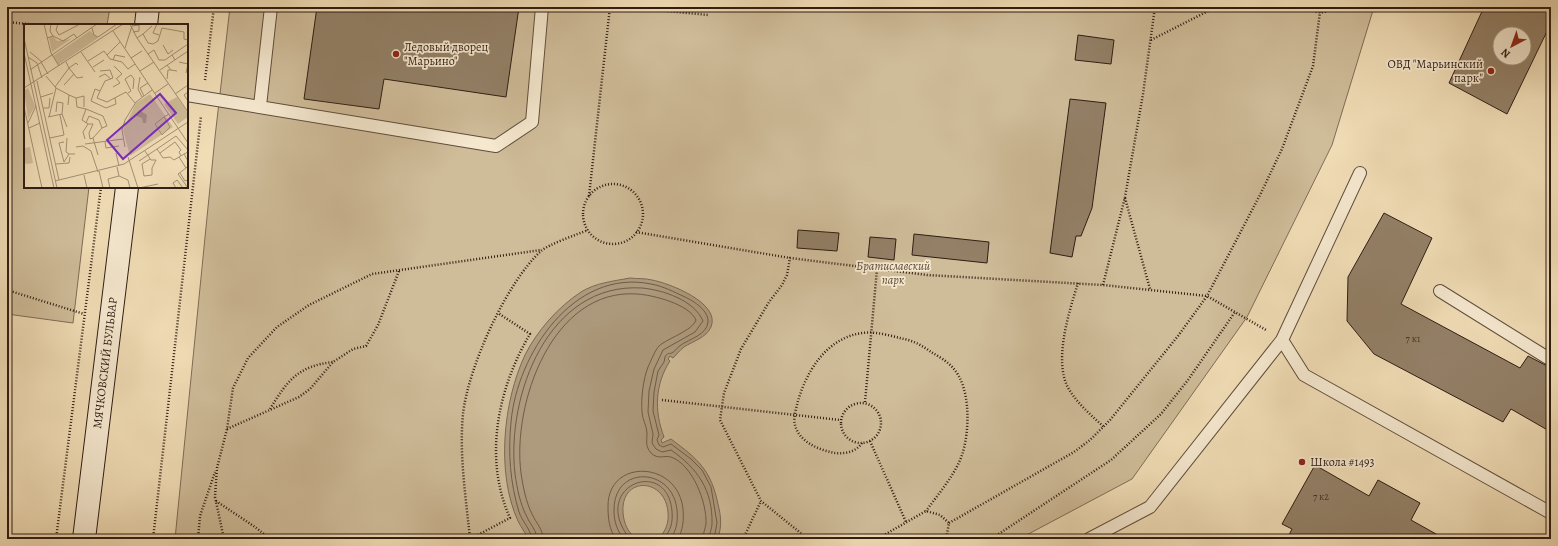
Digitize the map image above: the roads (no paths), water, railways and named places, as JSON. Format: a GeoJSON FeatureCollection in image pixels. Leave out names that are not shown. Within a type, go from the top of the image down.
{"type":"FeatureCollection","features":[{"type":"Feature","properties":{"kind":"street"},"geometry":{"type":"LineString","coordinates":[[146,24],[148,7]]}},
{"type":"Feature","properties":{"kind":"street","name":"МЯЧКОВСКИЙ БУЛЬВАР"},"geometry":{"type":"LineString","coordinates":[[84,539],[127,188]]}},
{"type":"Feature","properties":{"kind":"lane"},"geometry":{"type":"LineString","coordinates":[[260,106],[271,7]]}},
{"type":"Feature","properties":{"kind":"lane"},"geometry":{"type":"LineString","coordinates":[[188,95],[496,146],[532,122],[542,7]]}},
{"type":"Feature","properties":{"kind":"lane"},"geometry":{"type":"LineString","coordinates":[[1089,539],[1150,507],[1282,340],[1360,173]]}},
{"type":"Feature","properties":{"kind":"lane"},"geometry":{"type":"LineString","coordinates":[[1440,291],[1551,360]]}},
{"type":"Feature","properties":{"kind":"lane"},"geometry":{"type":"LineString","coordinates":[[1282,340],[1304,375],[1551,513]]}},
{"type":"Feature","properties":{"kind":"water"},"geometry":{"type":"Polygon","coordinates":[[[630,278],[652,280],[681,290],[701,302],[708,310],[712,318],[711,327],[706,334],[684,347],[673,358],[670,356],[668,359],[670,361],[661,379],[659,388],[658,408],[664,437],[661,440],[662,443],[671,439],[689,453],[702,466],[712,482],[719,508],[721,525],[718,538],[658,539],[665,530],[668,520],[665,500],[659,492],[652,487],[643,486],[635,487],[628,492],[624,501],[623,513],[625,524],[631,534],[637,539],[529,539],[518,521],[511,502],[505,460],[507,416],[517,374],[525,355],[542,328],[556,312],[572,298],[592,286],[630,278]]]}},
{"type":"Feature","properties":{"kind":"place","name":"Ледовый дворец \"Марьино\""},"geometry":{"type":"Point","coordinates":[396,54]}},
{"type":"Feature","properties":{"kind":"place","name":"ОВД \"Марьинский парк\""},"geometry":{"type":"Point","coordinates":[1491,71]}},
{"type":"Feature","properties":{"kind":"place","name":"Школа #1493"},"geometry":{"type":"Point","coordinates":[1302,462]}},
{"type":"Feature","properties":{"kind":"park label","name":"Братиславский парк"},"geometry":{"type":"Point","coordinates":[893,273]}}]}
